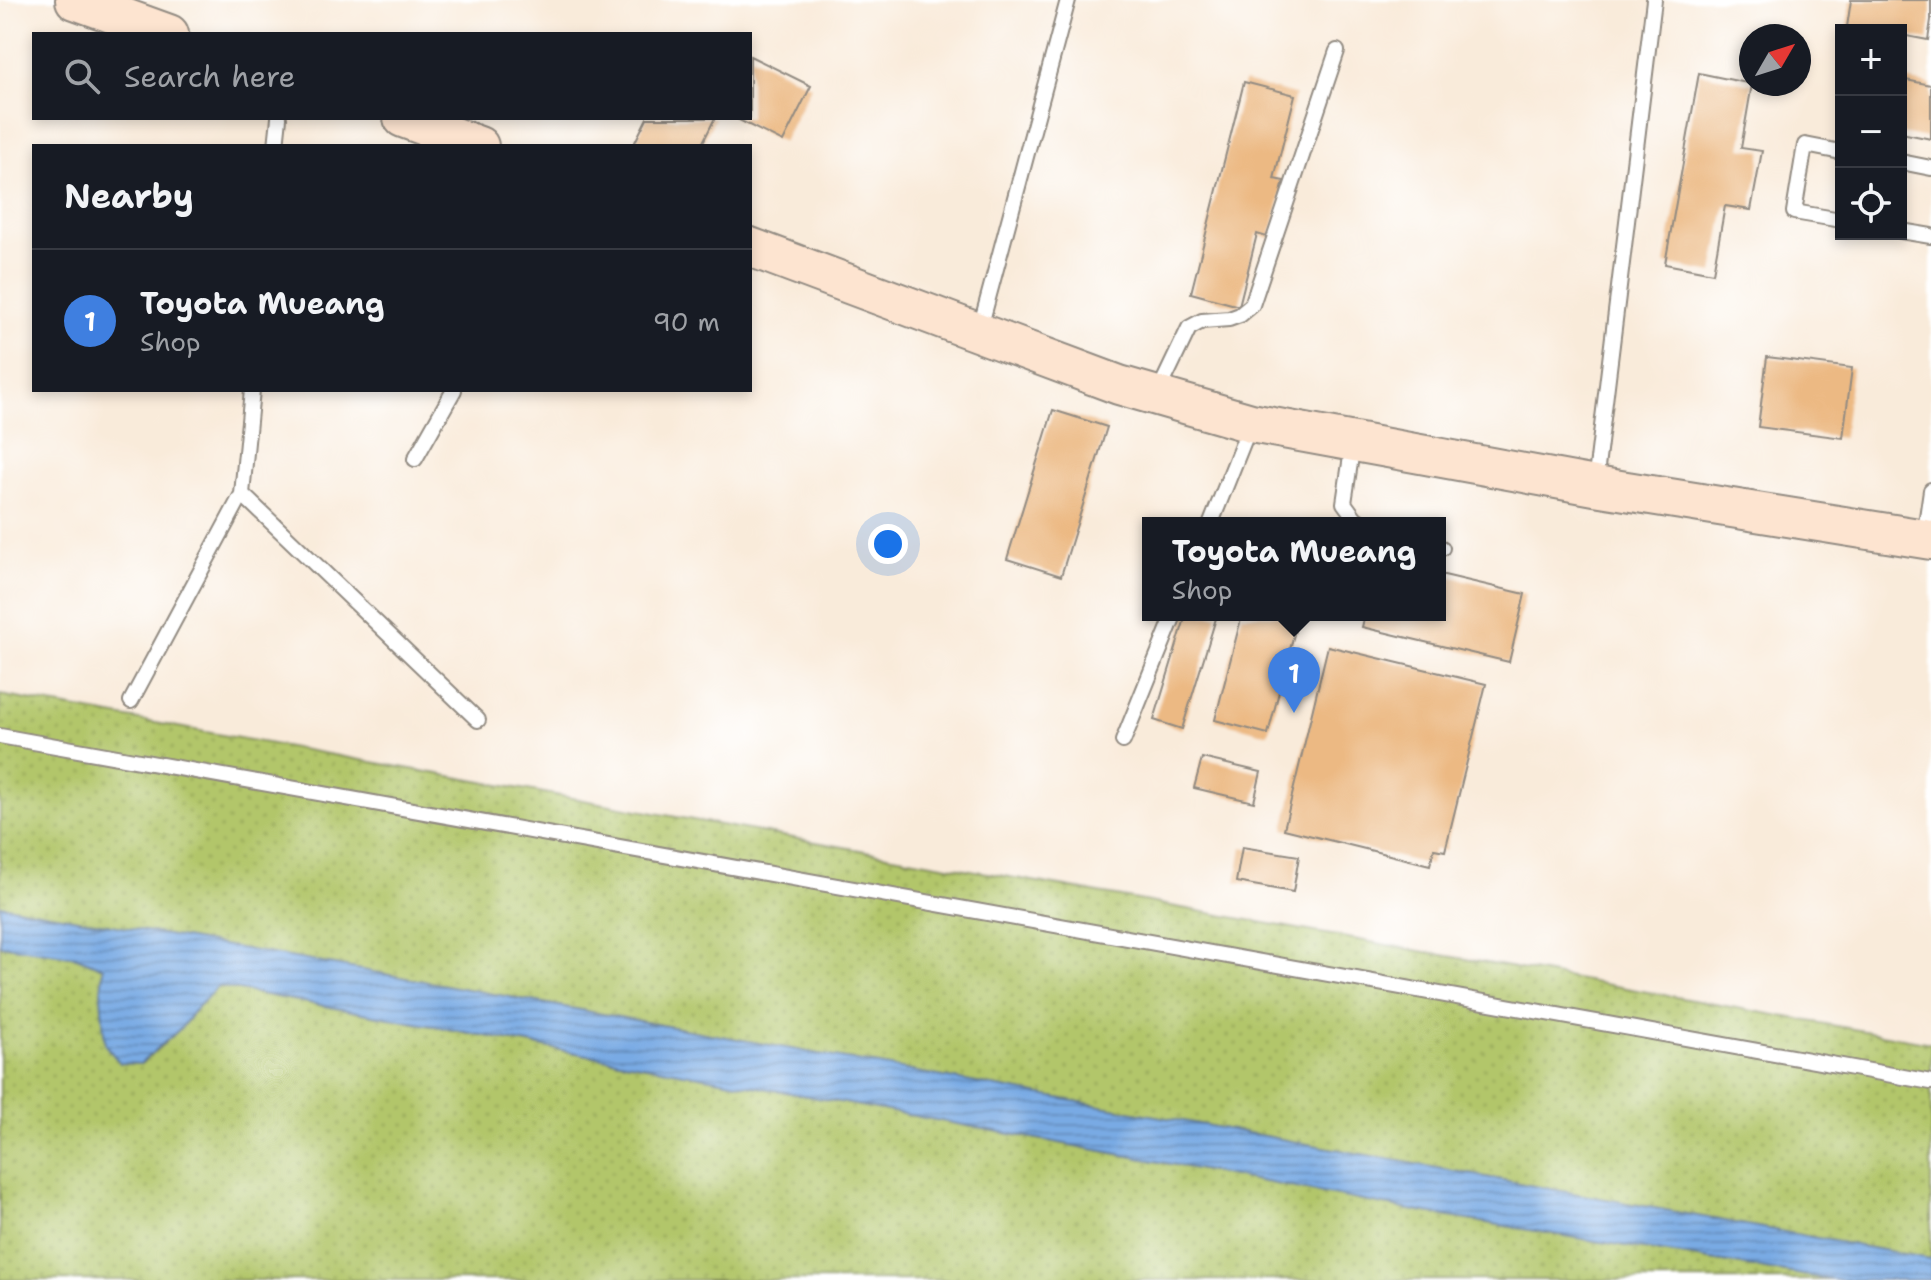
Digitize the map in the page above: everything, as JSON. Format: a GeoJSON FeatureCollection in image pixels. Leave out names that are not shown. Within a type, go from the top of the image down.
{"type":"FeatureCollection","features":[{"type":"Feature","properties":{"kind":"main road"},"geometry":{"type":"LineString","coordinates":[[75,0],[163,32]]}},
{"type":"Feature","properties":{"kind":"main road"},"geometry":{"type":"LineString","coordinates":[[408,120],[474,144]]}},
{"type":"Feature","properties":{"kind":"main road"},"geometry":{"type":"LineString","coordinates":[[752,248],[1119,385],[1251,423],[1595,486],[1927,539]]}},
{"type":"Feature","properties":{"kind":"lane"},"geometry":{"type":"LineString","coordinates":[[979,333],[1068,0]]}},
{"type":"Feature","properties":{"kind":"lane"},"geometry":{"type":"LineString","coordinates":[[1595,486],[1654,0]]}},
{"type":"Feature","properties":{"kind":"lane"},"geometry":{"type":"LineString","coordinates":[[1157,395],[1189,328],[1202,321],[1240,315],[1252,305],[1337,51]]}},
{"type":"Feature","properties":{"kind":"lane"},"geometry":{"type":"LineString","coordinates":[[276,144],[279,120]]}},
{"type":"Feature","properties":{"kind":"lane"},"geometry":{"type":"LineString","coordinates":[[1835,151],[1805,145],[1794,212],[1835,219]]}},
{"type":"Feature","properties":{"kind":"lane"},"geometry":{"type":"LineString","coordinates":[[1907,163],[1931,168]]}},
{"type":"Feature","properties":{"kind":"lane"},"geometry":{"type":"LineString","coordinates":[[1907,232],[1931,236]]}},
{"type":"Feature","properties":{"kind":"lane"},"geometry":{"type":"LineString","coordinates":[[131,701],[242,494],[252,392]]}},
{"type":"Feature","properties":{"kind":"lane"},"geometry":{"type":"LineString","coordinates":[[415,459],[453,392]]}},
{"type":"Feature","properties":{"kind":"lane"},"geometry":{"type":"LineString","coordinates":[[1213,517],[1251,423]]}},
{"type":"Feature","properties":{"kind":"lane"},"geometry":{"type":"LineString","coordinates":[[1353,443],[1344,503],[1354,517]]}},
{"type":"Feature","properties":{"kind":"lane"},"geometry":{"type":"LineString","coordinates":[[1927,539],[1931,490]]}},
{"type":"Feature","properties":{"kind":"lane"},"geometry":{"type":"LineString","coordinates":[[242,494],[478,720]]}},
{"type":"Feature","properties":{"kind":"lane"},"geometry":{"type":"LineString","coordinates":[[1123,741],[1172,621]]}},
{"type":"Feature","properties":{"kind":"lane"},"geometry":{"type":"LineString","coordinates":[[0,736],[1931,1082]]}},
{"type":"Feature","properties":{"kind":"green space"},"geometry":{"type":"Polygon","coordinates":[[[0,695],[1931,1043],[1931,1259],[0,905],[0,695]]]}},
{"type":"Feature","properties":{"kind":"green space"},"geometry":{"type":"Polygon","coordinates":[[[0,945],[77,957],[103,968],[101,996],[120,1063],[141,1064],[182,1027],[217,986],[1426,1213],[1833,1280],[0,1280],[0,945]]]}},
{"type":"Feature","properties":{"kind":"water"},"geometry":{"type":"Polygon","coordinates":[[[0,905],[1931,1259],[1931,1280],[1833,1280],[1426,1213],[218,986],[182,1027],[140,1064],[120,1063],[105,1045],[101,996],[103,968],[77,957],[0,945],[0,905]]]}},
{"type":"Feature","properties":{"kind":"building"},"geometry":{"type":"Polygon","coordinates":[[[1851,0],[1931,0],[1928,40],[1907,36],[1907,24],[1847,24],[1851,0]]]}},
{"type":"Feature","properties":{"kind":"building"},"geometry":{"type":"Polygon","coordinates":[[[752,57],[811,86],[783,142],[739,120],[752,120],[752,57]]]}},
{"type":"Feature","properties":{"kind":"building"},"geometry":{"type":"Polygon","coordinates":[[[1699,73],[1739,81],[1739,96],[1750,96],[1741,148],[1762,151],[1751,210],[1725,206],[1713,273],[1665,264],[1699,73]]]}},
{"type":"Feature","properties":{"kind":"building"},"geometry":{"type":"Polygon","coordinates":[[[1907,80],[1931,85],[1931,139],[1907,134],[1907,80]]]}},
{"type":"Feature","properties":{"kind":"building"},"geometry":{"type":"Polygon","coordinates":[[[1244,82],[1295,95],[1274,179],[1284,181],[1270,238],[1257,234],[1239,306],[1191,293],[1244,82]]]}},
{"type":"Feature","properties":{"kind":"building"},"geometry":{"type":"Polygon","coordinates":[[[646,120],[714,120],[702,144],[634,144],[646,120]]]}},
{"type":"Feature","properties":{"kind":"building"},"geometry":{"type":"Polygon","coordinates":[[[1767,357],[1852,368],[1843,438],[1758,427],[1767,357]]]}},
{"type":"Feature","properties":{"kind":"building"},"geometry":{"type":"Polygon","coordinates":[[[1053,410],[1107,427],[1061,576],[1007,559],[1053,410]]]}},
{"type":"Feature","properties":{"kind":"building"},"geometry":{"type":"Polygon","coordinates":[[[1446,575],[1525,594],[1509,662],[1362,627],[1364,621],[1446,621],[1446,575]]]}},
{"type":"Feature","properties":{"kind":"building"},"geometry":{"type":"Polygon","coordinates":[[[1184,621],[1215,621],[1182,729],[1154,720],[1184,621]]]}},
{"type":"Feature","properties":{"kind":"building"},"geometry":{"type":"Polygon","coordinates":[[[1240,621],[1297,621],[1268,734],[1215,720],[1240,621]]]}},
{"type":"Feature","properties":{"kind":"building"},"geometry":{"type":"Polygon","coordinates":[[[1328,646],[1486,684],[1445,851],[1434,849],[1430,865],[1284,829],[1328,646]]]}},
{"type":"Feature","properties":{"kind":"building"},"geometry":{"type":"Polygon","coordinates":[[[1202,758],[1261,772],[1254,802],[1194,788],[1202,758]]]}},
{"type":"Feature","properties":{"kind":"building"},"geometry":{"type":"Polygon","coordinates":[[[1242,847],[1299,856],[1293,892],[1236,882],[1242,847]]]}},
{"type":"Feature","properties":{"kind":"place","name":"Toyota Mueang"},"geometry":{"type":"Point","coordinates":[1294,713]}}]}
